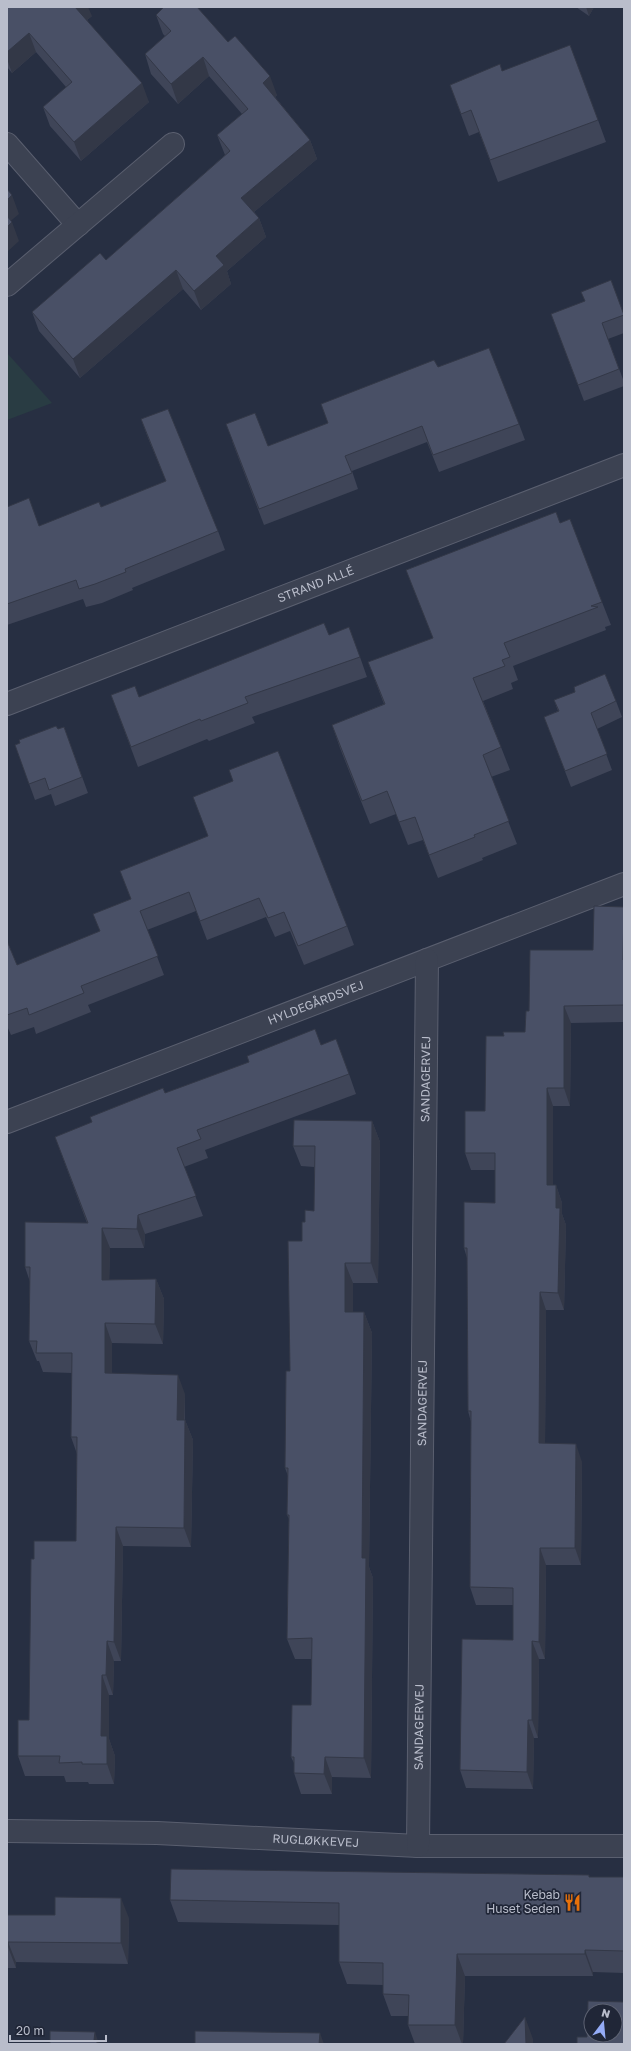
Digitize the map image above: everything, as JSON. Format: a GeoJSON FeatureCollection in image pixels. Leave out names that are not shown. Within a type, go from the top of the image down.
{"type":"FeatureCollection","features":[{"type":"Feature","properties":{"kind":"street"},"geometry":{"type":"LineString","coordinates":[[7,144],[78,225]]}},
{"type":"Feature","properties":{"kind":"street"},"geometry":{"type":"LineString","coordinates":[[7,285],[174,144]]}},
{"type":"Feature","properties":{"kind":"street","name":"STRAND ALLÉ"},"geometry":{"type":"LineString","coordinates":[[7,704],[624,466]]}},
{"type":"Feature","properties":{"kind":"street","name":"HYLDEGÅRDSVEJ"},"geometry":{"type":"LineString","coordinates":[[7,1122],[624,884]]}},
{"type":"Feature","properties":{"kind":"street","name":"SANDAGERVEJ"},"geometry":{"type":"LineString","coordinates":[[418,1846],[427,960]]}},
{"type":"Feature","properties":{"kind":"street","name":"RUGLØKKEVEJ"},"geometry":{"type":"LineString","coordinates":[[7,1831],[156,1833],[418,1846],[624,1846]]}},
{"type":"Feature","properties":{"kind":"shaded area"},"geometry":{"type":"Polygon","coordinates":[[[7,353],[52,403],[7,420],[7,353]]]}},
{"type":"Feature","properties":{"kind":"building"},"geometry":{"type":"Polygon","coordinates":[[[7,7],[75,7],[142,83],[74,142],[43,107],[72,82],[29,33],[7,52],[7,7]]]}},
{"type":"Feature","properties":{"kind":"building"},"geometry":{"type":"Polygon","coordinates":[[[164,7],[197,7],[228,42],[235,36],[270,76],[263,83],[310,140],[241,198],[259,218],[216,256],[224,265],[194,291],[176,270],[73,359],[32,312],[100,253],[106,260],[230,151],[217,135],[248,109],[203,57],[171,84],[145,54],[171,31],[156,15],[164,7]]]}},
{"type":"Feature","properties":{"kind":"building"},"geometry":{"type":"Polygon","coordinates":[[[570,45],[598,120],[490,160],[471,110],[461,114],[450,85],[500,64],[502,71],[570,45]]]}},
{"type":"Feature","properties":{"kind":"building"},"geometry":{"type":"Polygon","coordinates":[[[7,189],[12,195],[7,200],[7,189]]]}},
{"type":"Feature","properties":{"kind":"building"},"geometry":{"type":"Polygon","coordinates":[[[7,216],[12,222],[7,227],[7,216]]]}},
{"type":"Feature","properties":{"kind":"building"},"geometry":{"type":"Polygon","coordinates":[[[611,280],[624,315],[602,323],[619,369],[578,385],[551,314],[585,301],[581,292],[611,280]]]}},
{"type":"Feature","properties":{"kind":"building"},"geometry":{"type":"Polygon","coordinates":[[[489,348],[519,424],[433,455],[422,426],[345,456],[352,473],[259,509],[226,424],[255,413],[268,446],[328,423],[321,404],[434,360],[438,367],[489,348]]]}},
{"type":"Feature","properties":{"kind":"building"},"geometry":{"type":"Polygon","coordinates":[[[168,409],[218,531],[125,569],[126,572],[95,584],[79,589],[76,580],[7,604],[7,507],[29,498],[39,526],[99,502],[101,507],[166,481],[141,419],[168,409]]]}},
{"type":"Feature","properties":{"kind":"building"},"geometry":{"type":"Polygon","coordinates":[[[556,512],[560,523],[570,519],[602,602],[591,606],[598,607],[504,643],[510,657],[502,660],[505,666],[473,678],[501,747],[483,755],[509,821],[474,835],[475,837],[429,855],[415,817],[399,822],[387,791],[362,801],[332,725],[385,704],[368,662],[433,638],[406,570],[556,512]]]}},
{"type":"Feature","properties":{"kind":"building"},"geometry":{"type":"Polygon","coordinates":[[[324,623],[329,635],[349,627],[360,657],[245,697],[248,703],[201,721],[200,719],[131,747],[111,695],[135,686],[139,697],[324,623]]]}},
{"type":"Feature","properties":{"kind":"building"},"geometry":{"type":"Polygon","coordinates":[[[605,674],[616,701],[591,713],[607,754],[565,771],[544,717],[559,711],[554,700],[575,692],[574,687],[605,674]]]}},
{"type":"Feature","properties":{"kind":"building"},"geometry":{"type":"Polygon","coordinates":[[[56,726],[58,729],[64,727],[82,777],[49,790],[45,778],[29,784],[15,745],[20,743],[19,740],[56,726]]]}},
{"type":"Feature","properties":{"kind":"building"},"geometry":{"type":"Polygon","coordinates":[[[278,751],[347,926],[298,946],[284,912],[268,918],[259,898],[200,921],[189,892],[140,911],[158,956],[81,986],[84,993],[29,1015],[27,1008],[7,1015],[7,941],[17,965],[100,931],[93,914],[131,899],[120,871],[208,836],[193,797],[233,781],[229,770],[278,751]]]}},
{"type":"Feature","properties":{"kind":"building"},"geometry":{"type":"Polygon","coordinates":[[[594,906],[624,907],[624,1005],[564,1006],[564,1088],[547,1088],[547,1185],[556,1185],[556,1208],[560,1208],[558,1293],[540,1292],[539,1443],[576,1444],[575,1548],[540,1548],[539,1642],[532,1641],[532,1720],[528,1720],[527,1772],[460,1770],[462,1639],[513,1640],[513,1588],[470,1587],[471,1411],[468,1411],[467,1248],[464,1248],[464,1202],[495,1203],[495,1153],[465,1153],[465,1111],[485,1111],[486,1036],[504,1036],[503,1032],[525,1032],[526,1011],[529,1011],[530,950],[593,950],[594,906]]]}},
{"type":"Feature","properties":{"kind":"building"},"geometry":{"type":"Polygon","coordinates":[[[315,1029],[321,1045],[336,1039],[349,1074],[197,1130],[201,1139],[177,1148],[196,1196],[138,1215],[137,1229],[102,1228],[102,1280],[156,1279],[155,1324],[105,1323],[105,1373],[178,1375],[177,1420],[185,1420],[184,1528],[116,1527],[114,1642],[107,1641],[106,1675],[102,1675],[101,1736],[107,1736],[107,1764],[82,1764],[82,1762],[59,1763],[60,1756],[18,1756],[18,1720],[29,1720],[31,1559],[34,1559],[34,1541],[76,1541],[77,1437],[71,1437],[72,1353],[36,1353],[37,1341],[29,1341],[30,1267],[25,1267],[25,1222],[88,1223],[55,1137],[92,1122],[90,1117],[163,1088],[165,1093],[249,1062],[247,1056],[315,1029]]]}},
{"type":"Feature","properties":{"kind":"building"},"geometry":{"type":"Polygon","coordinates":[[[294,1120],[372,1121],[371,1263],[345,1263],[345,1312],[364,1312],[362,1558],[366,1558],[364,1758],[325,1757],[324,1774],[294,1773],[294,1757],[291,1757],[292,1705],[311,1705],[312,1638],[287,1639],[289,1515],[287,1515],[288,1468],[285,1468],[286,1371],[290,1371],[288,1241],[302,1241],[302,1222],[305,1222],[305,1210],[314,1211],[315,1146],[293,1146],[294,1120]]]}},
{"type":"Feature","properties":{"kind":"building"},"geometry":{"type":"Polygon","coordinates":[[[171,1869],[589,1875],[589,1877],[624,1877],[624,1951],[585,1950],[585,1954],[457,1954],[455,2025],[408,2025],[409,1995],[383,1994],[383,1963],[339,1962],[339,1903],[170,1900],[171,1869]]]}},
{"type":"Feature","properties":{"kind":"building"},"geometry":{"type":"Polygon","coordinates":[[[55,1897],[121,1898],[121,1943],[8,1942],[7,1947],[7,1915],[55,1915],[55,1897]]]}},
{"type":"Feature","properties":{"kind":"building"},"geometry":{"type":"Polygon","coordinates":[[[588,2001],[624,2002],[624,2044],[577,2044],[577,2037],[583,2037],[583,2043],[623,2043],[623,2003],[588,2003],[588,2001]]]}},
{"type":"Feature","properties":{"kind":"building"},"geometry":{"type":"Polygon","coordinates":[[[525,2017],[526,2044],[504,2044],[525,2017]]]}},
{"type":"Feature","properties":{"kind":"building"},"geometry":{"type":"Polygon","coordinates":[[[50,2031],[95,2032],[94,2040],[97,2040],[97,2044],[50,2044],[50,2031]]]}},
{"type":"Feature","properties":{"kind":"building"},"geometry":{"type":"Polygon","coordinates":[[[195,2031],[320,2033],[319,2044],[195,2044],[195,2031]]]}},
{"type":"Feature","properties":{"kind":"place","name":"Kebab Huset Seden"},"geometry":{"type":"Point","coordinates":[573,1902]}}]}
